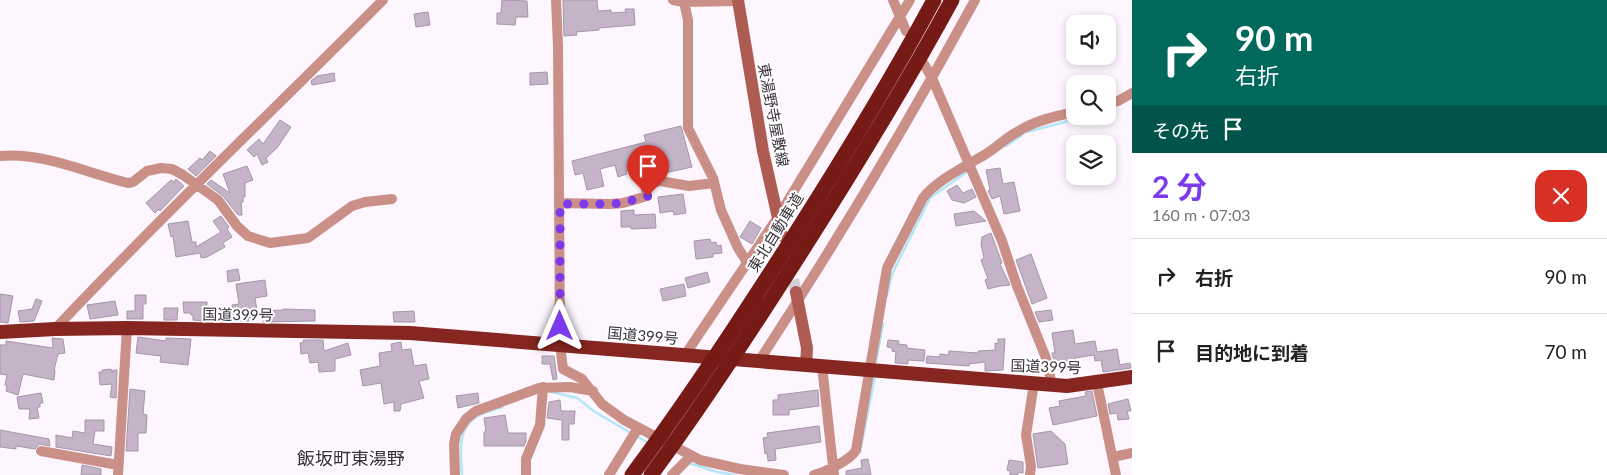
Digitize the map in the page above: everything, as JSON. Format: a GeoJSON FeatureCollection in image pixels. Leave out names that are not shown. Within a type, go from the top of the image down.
{"type":"FeatureCollection","features":[{"type":"Feature","properties":{"kind":"highway","name":"東北自動車道"},"geometry":{"type":"LineString","coordinates":[[651,475],[657,455],[719,350],[822,190],[913,39],[934,0]]}},
{"type":"Feature","properties":{"kind":"highway","name":"東北自動車道"},"geometry":{"type":"LineString","coordinates":[[632,475],[657,455],[736,353],[862,154],[924,52],[952,0]]}},
{"type":"Feature","properties":{"kind":"highway","name":"国道399号"},"geometry":{"type":"LineString","coordinates":[[0,332],[127,328],[410,333],[1067,386],[1132,377]]}},
{"type":"Feature","properties":{"kind":"main road","name":"東湯野寺屋敷線"},"geometry":{"type":"LineString","coordinates":[[738,0],[761,142],[782,236]]}},
{"type":"Feature","properties":{"kind":"main road"},"geometry":{"type":"LineString","coordinates":[[797,296],[807,348],[806,365]]}},
{"type":"Feature","properties":{"kind":"street"},"geometry":{"type":"LineString","coordinates":[[55,329],[120,260],[198,185],[383,0]]}},
{"type":"Feature","properties":{"kind":"street"},"geometry":{"type":"LineString","coordinates":[[556,0],[560,204],[560,344],[563,369],[582,379],[602,404],[624,420],[636,432],[687,460],[711,468],[740,469],[784,475]]}},
{"type":"Feature","properties":{"kind":"street"},"geometry":{"type":"LineString","coordinates":[[738,0],[678,1],[688,20],[688,128],[714,183],[721,210],[738,248],[747,262]]}},
{"type":"Feature","properties":{"kind":"street"},"geometry":{"type":"LineString","coordinates":[[893,0],[906,31]]}},
{"type":"Feature","properties":{"kind":"street"},"geometry":{"type":"LineString","coordinates":[[685,355],[778,217],[910,0]]}},
{"type":"Feature","properties":{"kind":"street"},"geometry":{"type":"LineString","coordinates":[[759,360],[797,296],[810,283],[932,78],[975,0]]}},
{"type":"Feature","properties":{"kind":"street"},"geometry":{"type":"LineString","coordinates":[[924,64],[932,78],[1005,250],[1017,286],[1046,358],[1052,385]]}},
{"type":"Feature","properties":{"kind":"street"},"geometry":{"type":"LineString","coordinates":[[1116,100],[1132,93]]}},
{"type":"Feature","properties":{"kind":"street"},"geometry":{"type":"LineString","coordinates":[[814,475],[834,470],[852,456],[856,450],[862,424],[869,370],[887,268],[927,192],[982,157],[1018,131],[1034,123],[1066,114]]}},
{"type":"Feature","properties":{"kind":"street"},"geometry":{"type":"LineString","coordinates":[[0,156],[12,155],[57,162],[128,183],[134,182],[147,171],[153,169],[172,169],[218,200],[248,236],[270,243],[308,238],[352,206],[365,202],[392,199]]}},
{"type":"Feature","properties":{"kind":"street"},"geometry":{"type":"LineString","coordinates":[[560,204],[622,203],[648,196],[646,184],[660,181],[689,186],[714,183]]}},
{"type":"Feature","properties":{"kind":"street"},"geometry":{"type":"LineString","coordinates":[[41,451],[118,470],[127,328]]}},
{"type":"Feature","properties":{"kind":"street"},"geometry":{"type":"LineString","coordinates":[[822,366],[834,470]]}},
{"type":"Feature","properties":{"kind":"street"},"geometry":{"type":"LineString","coordinates":[[1030,475],[1031,466],[1026,435],[1034,383]]}},
{"type":"Feature","properties":{"kind":"street"},"geometry":{"type":"LineString","coordinates":[[1097,383],[1116,475]]}},
{"type":"Feature","properties":{"kind":"street"},"geometry":{"type":"LineString","coordinates":[[455,475],[454,444],[456,434],[466,419],[476,411],[523,393],[570,387],[593,391]]}},
{"type":"Feature","properties":{"kind":"street"},"geometry":{"type":"LineString","coordinates":[[526,475],[526,459],[540,425],[543,391]]}},
{"type":"Feature","properties":{"kind":"street"},"geometry":{"type":"LineString","coordinates":[[608,475],[636,432]]}},
{"type":"Feature","properties":{"kind":"street"},"geometry":{"type":"LineString","coordinates":[[1113,458],[1132,453]]}},
{"type":"Feature","properties":{"kind":"street"},"geometry":{"type":"LineString","coordinates":[[672,475],[687,460]]}},
{"type":"Feature","properties":{"kind":"building"},"geometry":{"type":"Polygon","coordinates":[[[502,0],[527,1],[528,17],[516,17],[515,25],[497,24],[497,13],[501,13],[502,0]]]}},
{"type":"Feature","properties":{"kind":"building"},"geometry":{"type":"Polygon","coordinates":[[[563,0],[597,0],[598,11],[611,10],[611,13],[626,12],[625,9],[634,9],[635,25],[599,28],[599,30],[576,32],[577,35],[564,36],[563,0]]]}},
{"type":"Feature","properties":{"kind":"building"},"geometry":{"type":"Polygon","coordinates":[[[428,12],[430,25],[416,27],[414,14],[428,12]]]}},
{"type":"Feature","properties":{"kind":"building"},"geometry":{"type":"Polygon","coordinates":[[[547,72],[548,84],[530,85],[530,73],[547,72]]]}},
{"type":"Feature","properties":{"kind":"building"},"geometry":{"type":"Polygon","coordinates":[[[334,73],[335,81],[312,85],[311,81],[317,76],[334,73]]]}},
{"type":"Feature","properties":{"kind":"building"},"geometry":{"type":"Polygon","coordinates":[[[280,120],[291,127],[277,148],[266,158],[268,162],[262,165],[257,154],[254,157],[247,150],[259,139],[263,144],[280,120]]]}},
{"type":"Feature","properties":{"kind":"building"},"geometry":{"type":"Polygon","coordinates":[[[681,126],[692,167],[660,174],[657,162],[626,171],[627,174],[618,177],[615,165],[600,169],[604,186],[587,190],[583,173],[575,175],[572,161],[646,142],[644,135],[681,126]]]}},
{"type":"Feature","properties":{"kind":"building"},"geometry":{"type":"Polygon","coordinates":[[[210,151],[216,156],[196,176],[188,169],[200,158],[202,160],[210,151]]]}},
{"type":"Feature","properties":{"kind":"building"},"geometry":{"type":"Polygon","coordinates":[[[247,166],[253,180],[245,183],[245,197],[243,197],[243,202],[241,202],[242,215],[238,215],[223,196],[207,184],[211,180],[230,193],[223,174],[247,166]]]}},
{"type":"Feature","properties":{"kind":"building"},"geometry":{"type":"Polygon","coordinates":[[[1000,168],[1003,184],[1014,182],[1020,211],[1004,214],[1000,196],[992,199],[988,191],[990,190],[986,170],[1000,168]]]}},
{"type":"Feature","properties":{"kind":"building"},"geometry":{"type":"Polygon","coordinates":[[[176,179],[184,186],[160,211],[159,209],[155,213],[146,203],[171,180],[174,182],[176,179]]]}},
{"type":"Feature","properties":{"kind":"building"},"geometry":{"type":"Polygon","coordinates":[[[957,185],[963,193],[972,189],[976,197],[964,203],[952,200],[947,191],[957,185]]]}},
{"type":"Feature","properties":{"kind":"building"},"geometry":{"type":"Polygon","coordinates":[[[683,194],[686,213],[674,215],[673,211],[660,213],[658,197],[683,194]]]}},
{"type":"Feature","properties":{"kind":"building"},"geometry":{"type":"Polygon","coordinates":[[[634,210],[634,215],[655,214],[656,228],[631,229],[631,227],[621,227],[621,211],[634,210]]]}},
{"type":"Feature","properties":{"kind":"building"},"geometry":{"type":"Polygon","coordinates":[[[974,211],[986,221],[956,226],[954,214],[974,211]]]}},
{"type":"Feature","properties":{"kind":"building"},"geometry":{"type":"Polygon","coordinates":[[[221,216],[229,227],[227,229],[232,237],[223,243],[225,247],[207,257],[201,258],[200,253],[176,257],[173,236],[171,237],[168,224],[188,221],[192,242],[196,242],[196,247],[221,232],[213,221],[221,216]]]}},
{"type":"Feature","properties":{"kind":"building"},"geometry":{"type":"Polygon","coordinates":[[[750,221],[761,228],[752,244],[740,237],[750,221]]]}},
{"type":"Feature","properties":{"kind":"building"},"geometry":{"type":"Polygon","coordinates":[[[991,233],[1002,263],[1000,264],[1010,285],[988,289],[985,280],[988,279],[981,260],[984,258],[981,244],[982,237],[991,233]]]}},
{"type":"Feature","properties":{"kind":"building"},"geometry":{"type":"Polygon","coordinates":[[[710,239],[711,243],[716,242],[717,246],[721,245],[722,253],[713,254],[713,257],[696,259],[694,241],[710,239]]]}},
{"type":"Feature","properties":{"kind":"building"},"geometry":{"type":"Polygon","coordinates":[[[1031,254],[1047,298],[1032,304],[1016,260],[1031,254]]]}},
{"type":"Feature","properties":{"kind":"building"},"geometry":{"type":"Polygon","coordinates":[[[238,269],[240,280],[228,282],[227,271],[238,269]]]}},
{"type":"Feature","properties":{"kind":"building"},"geometry":{"type":"Polygon","coordinates":[[[707,272],[710,282],[688,288],[685,278],[707,272]]]}},
{"type":"Feature","properties":{"kind":"building"},"geometry":{"type":"Polygon","coordinates":[[[265,280],[267,296],[255,298],[258,317],[248,318],[249,321],[234,321],[232,305],[239,304],[236,284],[265,280]]]}},
{"type":"Feature","properties":{"kind":"building"},"geometry":{"type":"Polygon","coordinates":[[[684,284],[686,296],[663,301],[660,289],[684,284]]]}},
{"type":"Feature","properties":{"kind":"building"},"geometry":{"type":"Polygon","coordinates":[[[0,294],[13,296],[8,323],[0,322],[0,294]]]}},
{"type":"Feature","properties":{"kind":"building"},"geometry":{"type":"Polygon","coordinates":[[[135,295],[146,295],[146,304],[143,304],[143,319],[127,319],[127,311],[135,311],[135,295]]]}},
{"type":"Feature","properties":{"kind":"building"},"geometry":{"type":"Polygon","coordinates":[[[36,299],[42,301],[34,321],[20,322],[18,311],[32,309],[36,299]]]}},
{"type":"Feature","properties":{"kind":"building"},"geometry":{"type":"Polygon","coordinates":[[[115,301],[118,315],[90,319],[87,305],[115,301]]]}},
{"type":"Feature","properties":{"kind":"building"},"geometry":{"type":"Polygon","coordinates":[[[183,302],[207,302],[207,321],[193,320],[191,313],[184,313],[183,302]]]}},
{"type":"Feature","properties":{"kind":"building"},"geometry":{"type":"Polygon","coordinates":[[[164,308],[178,308],[177,320],[164,320],[164,308]]]}},
{"type":"Feature","properties":{"kind":"building"},"geometry":{"type":"Polygon","coordinates":[[[283,309],[315,310],[315,321],[263,322],[263,311],[283,309]]]}},
{"type":"Feature","properties":{"kind":"building"},"geometry":{"type":"Polygon","coordinates":[[[1051,310],[1053,320],[1039,322],[1035,312],[1051,310]]]}},
{"type":"Feature","properties":{"kind":"building"},"geometry":{"type":"Polygon","coordinates":[[[414,311],[415,322],[394,322],[393,312],[414,311]]]}},
{"type":"Feature","properties":{"kind":"building"},"geometry":{"type":"Polygon","coordinates":[[[1073,330],[1075,344],[1095,341],[1097,352],[1117,349],[1120,365],[1130,363],[1131,368],[1103,372],[1101,360],[1095,361],[1094,355],[1075,358],[1077,366],[1056,369],[1052,353],[1055,353],[1052,333],[1073,330]]]}},
{"type":"Feature","properties":{"kind":"building"},"geometry":{"type":"Polygon","coordinates":[[[138,337],[166,341],[166,338],[191,339],[188,365],[160,362],[161,356],[136,353],[138,337]]]}},
{"type":"Feature","properties":{"kind":"building"},"geometry":{"type":"Polygon","coordinates":[[[52,338],[63,339],[65,353],[58,354],[54,370],[54,380],[23,374],[18,395],[6,391],[7,375],[0,374],[0,345],[6,345],[6,341],[53,348],[52,338]]]}},
{"type":"Feature","properties":{"kind":"building"},"geometry":{"type":"Polygon","coordinates":[[[998,339],[1005,339],[1003,370],[985,371],[985,362],[969,364],[969,366],[926,363],[927,356],[940,357],[940,354],[948,355],[949,351],[978,353],[978,351],[995,350],[995,343],[998,344],[998,339]]]}},
{"type":"Feature","properties":{"kind":"building"},"geometry":{"type":"Polygon","coordinates":[[[303,340],[323,340],[324,351],[348,343],[351,355],[335,359],[335,371],[319,372],[318,362],[310,363],[308,353],[301,354],[300,343],[304,342],[303,340]]]}},
{"type":"Feature","properties":{"kind":"building"},"geometry":{"type":"Polygon","coordinates":[[[888,340],[899,341],[898,344],[907,345],[907,348],[925,350],[924,361],[908,360],[908,364],[895,363],[896,352],[892,351],[892,348],[887,347],[888,340]]]}},
{"type":"Feature","properties":{"kind":"building"},"geometry":{"type":"Polygon","coordinates":[[[401,342],[402,350],[411,349],[414,366],[426,364],[429,379],[419,381],[424,398],[401,404],[400,411],[394,411],[394,402],[384,404],[381,383],[363,386],[360,370],[380,366],[379,353],[392,351],[391,344],[401,342]]]}},
{"type":"Feature","properties":{"kind":"building"},"geometry":{"type":"Polygon","coordinates":[[[542,356],[554,356],[557,379],[553,380],[550,364],[542,364],[542,356]]]}},
{"type":"Feature","properties":{"kind":"building"},"geometry":{"type":"Polygon","coordinates":[[[111,369],[112,373],[113,370],[117,370],[116,398],[110,397],[112,384],[100,385],[99,372],[111,369]]]}},
{"type":"Feature","properties":{"kind":"building"},"geometry":{"type":"Polygon","coordinates":[[[130,389],[145,391],[143,414],[147,415],[146,433],[138,433],[138,451],[126,451],[130,389]]]}},
{"type":"Feature","properties":{"kind":"building"},"geometry":{"type":"Polygon","coordinates":[[[818,390],[819,406],[789,410],[789,415],[773,415],[773,400],[778,400],[778,395],[818,390]]]}},
{"type":"Feature","properties":{"kind":"building"},"geometry":{"type":"Polygon","coordinates":[[[1092,391],[1097,416],[1053,425],[1049,408],[1060,406],[1059,401],[1086,396],[1085,392],[1092,391]]]}},
{"type":"Feature","properties":{"kind":"building"},"geometry":{"type":"Polygon","coordinates":[[[41,393],[43,403],[40,403],[40,407],[37,407],[39,418],[29,419],[30,409],[19,409],[17,397],[41,393]]]}},
{"type":"Feature","properties":{"kind":"building"},"geometry":{"type":"Polygon","coordinates":[[[478,393],[479,403],[458,408],[456,396],[478,393]]]}},
{"type":"Feature","properties":{"kind":"building"},"geometry":{"type":"Polygon","coordinates":[[[1128,399],[1131,411],[1127,411],[1129,419],[1118,420],[1117,413],[1110,414],[1108,404],[1128,399]]]}},
{"type":"Feature","properties":{"kind":"building"},"geometry":{"type":"Polygon","coordinates":[[[560,400],[561,411],[575,411],[574,424],[569,424],[569,440],[562,440],[562,420],[547,418],[549,402],[560,400]]]}},
{"type":"Feature","properties":{"kind":"building"},"geometry":{"type":"Polygon","coordinates":[[[505,415],[508,433],[526,433],[524,446],[484,446],[484,432],[486,432],[484,418],[505,415]]]}},
{"type":"Feature","properties":{"kind":"building"},"geometry":{"type":"Polygon","coordinates":[[[85,420],[104,420],[104,431],[95,431],[93,444],[112,447],[111,456],[56,447],[56,435],[72,438],[73,431],[85,433],[85,420]]]}},
{"type":"Feature","properties":{"kind":"building"},"geometry":{"type":"Polygon","coordinates":[[[819,426],[821,442],[775,449],[776,460],[768,461],[763,438],[768,437],[767,433],[819,426]]]}},
{"type":"Feature","properties":{"kind":"building"},"geometry":{"type":"Polygon","coordinates":[[[0,430],[49,439],[50,446],[39,444],[35,449],[16,446],[16,449],[0,447],[0,430]]]}},
{"type":"Feature","properties":{"kind":"building"},"geometry":{"type":"Polygon","coordinates":[[[1051,431],[1065,444],[1068,464],[1038,468],[1033,434],[1051,431]]]}},
{"type":"Feature","properties":{"kind":"building"},"geometry":{"type":"Polygon","coordinates":[[[868,459],[871,475],[846,475],[846,471],[862,468],[861,460],[868,459]]]}},
{"type":"Feature","properties":{"kind":"building"},"geometry":{"type":"Polygon","coordinates":[[[1009,460],[1023,462],[1023,473],[1018,472],[1018,475],[1010,475],[1010,471],[1007,470],[1009,460]]]}},
{"type":"Feature","properties":{"kind":"building"},"geometry":{"type":"Polygon","coordinates":[[[82,465],[101,469],[101,475],[81,475],[82,465]]]}},
{"type":"Feature","properties":{"kind":"waterway"},"geometry":{"type":"LineString","coordinates":[[1027,132],[1066,122]]}},
{"type":"Feature","properties":{"kind":"waterway"},"geometry":{"type":"LineString","coordinates":[[1006,146],[1022,135]]}},
{"type":"Feature","properties":{"kind":"waterway"},"geometry":{"type":"LineString","coordinates":[[887,296],[892,274],[930,198],[968,171]]}},
{"type":"Feature","properties":{"kind":"waterway"},"geometry":{"type":"LineString","coordinates":[[876,362],[883,324]]}},
{"type":"Feature","properties":{"kind":"waterway"},"geometry":{"type":"LineString","coordinates":[[860,452],[875,376]]}},
{"type":"Feature","properties":{"kind":"waterway"},"geometry":{"type":"LineString","coordinates":[[552,392],[577,398],[595,412],[631,433]]}},
{"type":"Feature","properties":{"kind":"waterway"},"geometry":{"type":"LineString","coordinates":[[462,475],[461,443],[465,429],[476,417],[502,407]]}},
{"type":"Feature","properties":{"kind":"waterway"},"geometry":{"type":"LineString","coordinates":[[635,435],[648,443]]}},
{"type":"Feature","properties":{"kind":"waterway"},"geometry":{"type":"LineString","coordinates":[[689,463],[717,472],[736,475]]}},
{"type":"Feature","properties":{"kind":"tunnel"},"geometry":{"type":"LineString","coordinates":[[789,262],[796,292]]}},
{"type":"Feature","properties":{"kind":"district","name":"飯坂町東湯野"},"geometry":{"type":"Point","coordinates":[351,458]}},
{"type":"Feature","properties":{"kind":"route"},"geometry":{"type":"LineString","coordinates":[[560,326],[560,204],[622,203],[648,196]]}}]}
